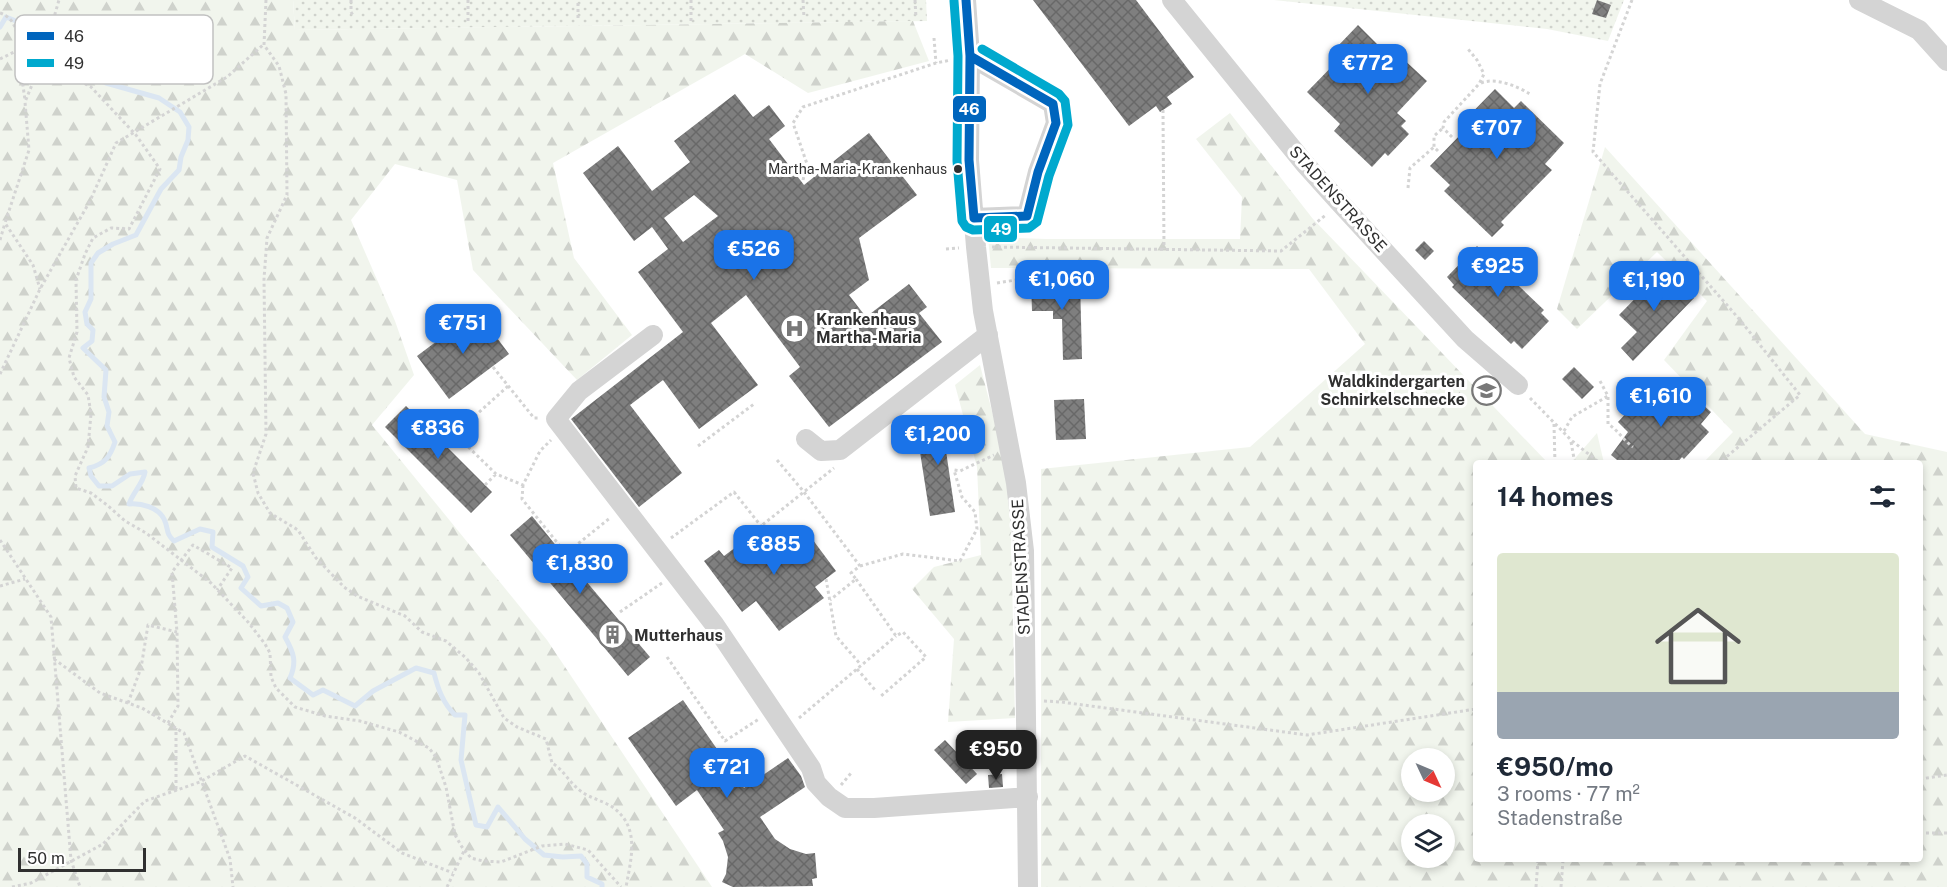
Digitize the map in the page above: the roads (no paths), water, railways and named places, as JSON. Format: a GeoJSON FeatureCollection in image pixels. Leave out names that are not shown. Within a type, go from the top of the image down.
{"type":"FeatureCollection","features":[{"type":"Feature","properties":{"kind":"street","name":"STADENSTRASSE"},"geometry":{"type":"LineString","coordinates":[[966,0],[970,56],[969,160],[976,247],[983,311],[1016,483],[1024,551],[1028,887]]}},
{"type":"Feature","properties":{"kind":"street","name":"STADENSTRASSE"},"geometry":{"type":"LineString","coordinates":[[1172,0],[1304,163],[1465,339],[1518,385]]}},
{"type":"Feature","properties":{"kind":"street"},"geometry":{"type":"LineString","coordinates":[[1859,0],[1919,30],[1947,61]]}},
{"type":"Feature","properties":{"kind":"street"},"geometry":{"type":"LineString","coordinates":[[970,56],[1053,104],[1056,123],[1038,172],[1027,216],[974,218]]}},
{"type":"Feature","properties":{"kind":"street"},"geometry":{"type":"LineString","coordinates":[[653,335],[579,390],[560,423],[714,624],[811,768],[816,783],[845,808],[1028,797]]}},
{"type":"Feature","properties":{"kind":"street"},"geometry":{"type":"LineString","coordinates":[[806,439],[820,451],[840,450],[988,335]]}},
{"type":"Feature","properties":{"kind":"waterway"},"geometry":{"type":"LineString","coordinates":[[0,27],[6,17],[15,21]]}},
{"type":"Feature","properties":{"kind":"waterway"},"geometry":{"type":"LineString","coordinates":[[110,84],[159,98],[180,112],[189,127],[188,140],[181,157],[179,170],[161,189],[136,235],[98,253],[91,263],[91,299],[85,312],[87,324],[93,330],[92,341],[83,348],[106,370],[104,397],[109,412],[107,426],[115,442],[106,459],[89,468],[91,476],[99,486],[112,486],[130,474],[145,472],[129,504],[144,505],[158,511],[174,541],[200,529],[213,532],[212,547],[243,566],[248,577],[241,588],[261,606],[278,603],[287,608],[293,622],[285,637],[294,658],[290,678],[313,695],[323,690],[355,706],[373,691],[416,668],[434,673],[447,706],[455,715],[465,715],[461,760],[476,825],[487,827],[498,807],[525,839],[544,855],[581,856],[587,864],[587,877],[602,884],[602,887]]}},
{"type":"Feature","properties":{"kind":"place","name":"Martha-Maria-Krankenhaus"},"geometry":{"type":"Point","coordinates":[958,169]}},
{"type":"Feature","properties":{"kind":"place","name":"Krankenhaus Martha-Maria"},"geometry":{"type":"Point","coordinates":[795,328]}},
{"type":"Feature","properties":{"kind":"place","name":"Waldkindergarten Schnirkelschnecke"},"geometry":{"type":"Point","coordinates":[1486,390]}},
{"type":"Feature","properties":{"kind":"place","name":"Mutterhaus"},"geometry":{"type":"Point","coordinates":[613,635]}}]}
